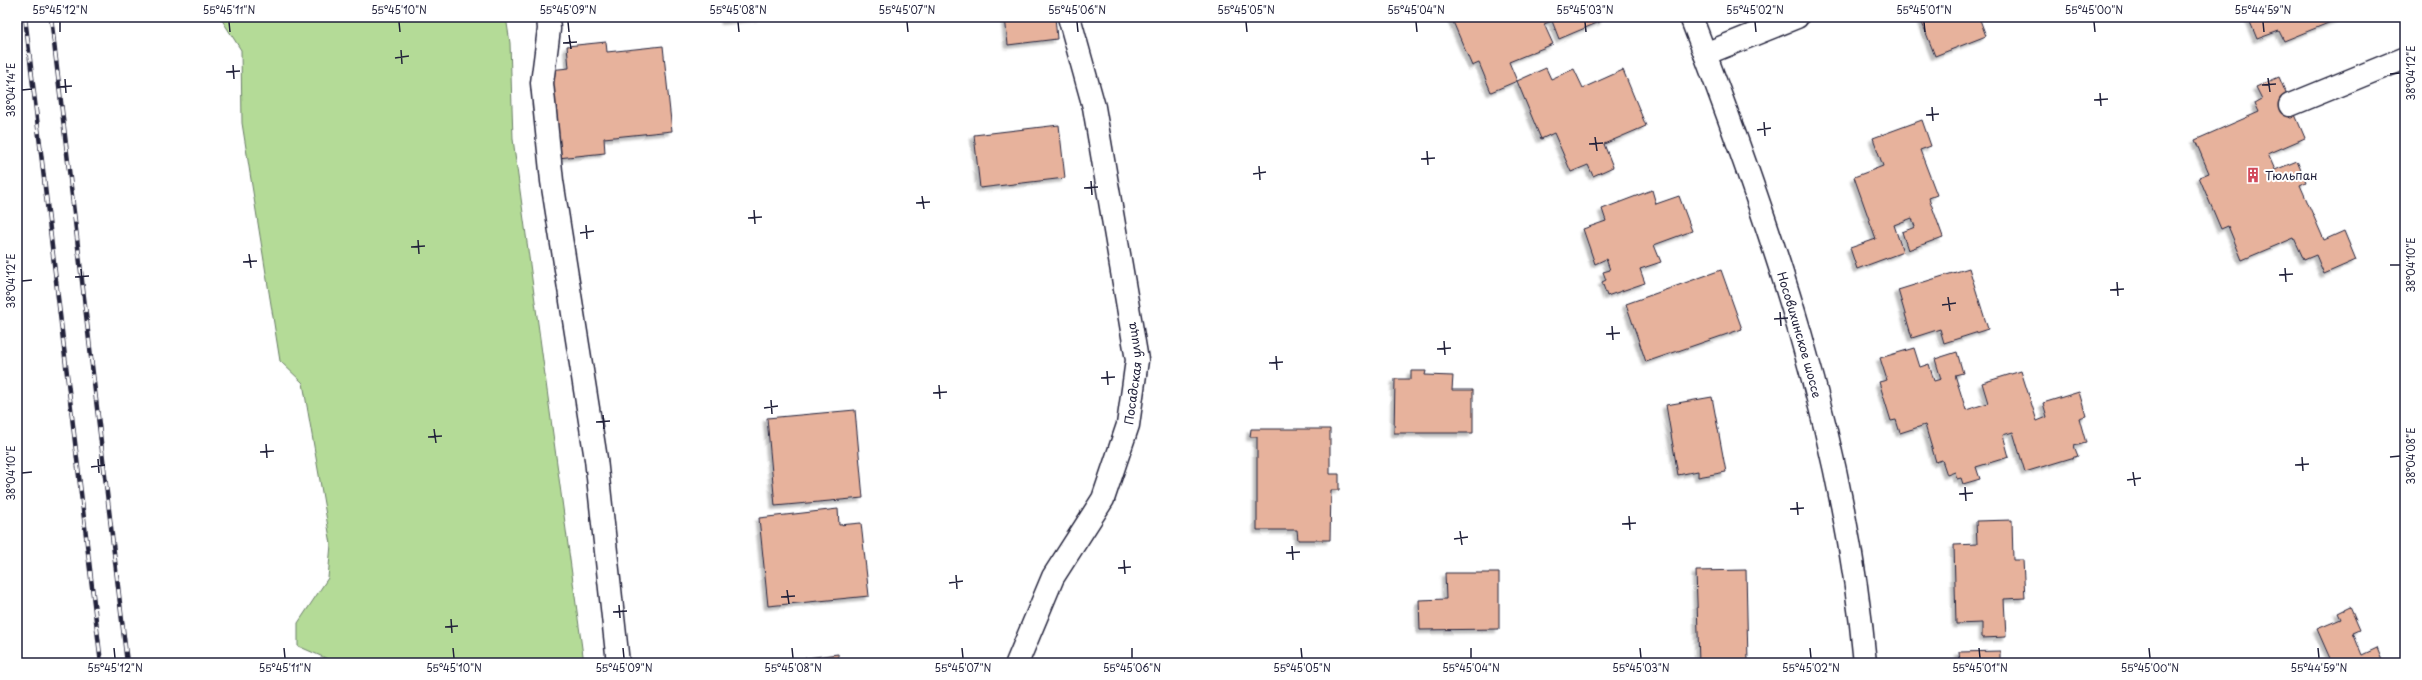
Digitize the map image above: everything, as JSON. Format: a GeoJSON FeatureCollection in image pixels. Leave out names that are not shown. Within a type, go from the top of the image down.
{"type":"FeatureCollection","features":[{"type":"Feature","properties":{"kind":"street"},"geometry":{"type":"LineString","coordinates":[[548,17],[549,29],[542,83],[552,181],[596,459],[618,663]]}},
{"type":"Feature","properties":{"kind":"street","name":"Посадская улица"},"geometry":{"type":"LineString","coordinates":[[1017,663],[1053,577],[1103,499],[1128,425],[1137,360],[1094,107],[1069,17]]}},
{"type":"Feature","properties":{"kind":"street","name":"Носовихинское шоссе"},"geometry":{"type":"LineString","coordinates":[[1691,17],[1746,165],[1786,283],[1813,380],[1841,492],[1851,546],[1865,663]]}},
{"type":"Feature","properties":{"kind":"street"},"geometry":{"type":"LineString","coordinates":[[1705,54],[1797,17]]}},
{"type":"Feature","properties":{"kind":"street"},"geometry":{"type":"LineString","coordinates":[[2290,105],[2405,58]]}},
{"type":"Feature","properties":{"kind":"green space"},"geometry":{"type":"Polygon","coordinates":[[[220,17],[506,17],[510,43],[513,139],[584,663],[331,663],[330,660],[298,646],[298,623],[328,578],[331,544],[303,383],[280,361],[242,123],[241,50],[220,17]]]}},
{"type":"Feature","properties":{"kind":"building"},"geometry":{"type":"Polygon","coordinates":[[[724,17],[760,17],[725,21],[724,17]]]}},
{"type":"Feature","properties":{"kind":"building"},"geometry":{"type":"Polygon","coordinates":[[[1005,17],[1055,17],[1057,39],[1008,45],[1005,17]]]}},
{"type":"Feature","properties":{"kind":"building"},"geometry":{"type":"Polygon","coordinates":[[[1451,17],[1603,17],[1604,20],[1559,39],[1552,21],[1544,24],[1553,44],[1509,62],[1517,81],[1491,92],[1479,63],[1472,66],[1451,17]]]}},
{"type":"Feature","properties":{"kind":"building"},"geometry":{"type":"Polygon","coordinates":[[[1927,17],[1979,17],[1986,36],[1935,56],[1921,20],[1927,17]]]}},
{"type":"Feature","properties":{"kind":"building"},"geometry":{"type":"Polygon","coordinates":[[[2248,17],[2343,17],[2284,41],[2279,31],[2257,39],[2248,17]]]}},
{"type":"Feature","properties":{"kind":"building"},"geometry":{"type":"Polygon","coordinates":[[[606,42],[607,52],[663,46],[672,131],[604,138],[605,153],[558,158],[549,70],[569,68],[567,46],[606,42]]]}},
{"type":"Feature","properties":{"kind":"building"},"geometry":{"type":"Polygon","coordinates":[[[1546,68],[1551,79],[1574,69],[1583,88],[1623,70],[1646,126],[1604,144],[1613,167],[1593,176],[1588,165],[1571,172],[1554,133],[1541,139],[1517,81],[1546,68]]]}},
{"type":"Feature","properties":{"kind":"building","name":"Тюльпан"},"geometry":{"type":"Polygon","coordinates":[[[2279,77],[2305,138],[2268,154],[2275,170],[2297,161],[2306,182],[2300,185],[2324,240],[2344,231],[2356,260],[2324,274],[2316,255],[2304,260],[2294,238],[2242,260],[2228,226],[2221,229],[2199,177],[2209,173],[2195,140],[2259,112],[2255,103],[2262,99],[2256,87],[2279,77]]]}},
{"type":"Feature","properties":{"kind":"building"},"geometry":{"type":"Polygon","coordinates":[[[1922,120],[1931,146],[1920,150],[1937,195],[1929,198],[1943,237],[1908,250],[1902,232],[1915,227],[1912,218],[1894,225],[1903,252],[1857,269],[1850,248],[1876,239],[1854,177],[1883,166],[1873,138],[1922,120]]]}},
{"type":"Feature","properties":{"kind":"building"},"geometry":{"type":"Polygon","coordinates":[[[1059,125],[1065,178],[980,188],[974,135],[1059,125]]]}},
{"type":"Feature","properties":{"kind":"building"},"geometry":{"type":"Polygon","coordinates":[[[1652,190],[1656,204],[1679,196],[1692,231],[1654,245],[1661,262],[1640,269],[1645,283],[1607,296],[1602,282],[1606,280],[1603,272],[1610,270],[1606,259],[1595,264],[1583,229],[1606,221],[1602,209],[1652,190]]]}},
{"type":"Feature","properties":{"kind":"building"},"geometry":{"type":"Polygon","coordinates":[[[1969,268],[1988,329],[1944,343],[1940,329],[1912,338],[1898,290],[1969,268]]]}},
{"type":"Feature","properties":{"kind":"building"},"geometry":{"type":"Polygon","coordinates":[[[1721,270],[1742,329],[1646,362],[1626,304],[1721,270]]]}},
{"type":"Feature","properties":{"kind":"building"},"geometry":{"type":"Polygon","coordinates":[[[1914,348],[1920,367],[1929,364],[1934,381],[1941,379],[1935,359],[1957,352],[1963,373],[1955,375],[1966,410],[1988,403],[1982,383],[2021,371],[2037,421],[2047,417],[2043,403],[2079,392],[2086,416],[2079,418],[2086,443],[2074,446],[2078,456],[2025,472],[2013,432],[2003,435],[2009,457],[1976,467],[1980,479],[1963,484],[1961,478],[1957,479],[1955,472],[1947,475],[1942,460],[1936,462],[1925,425],[1900,433],[1896,420],[1891,421],[1879,382],[1887,380],[1880,358],[1914,348]]]}},
{"type":"Feature","properties":{"kind":"building"},"geometry":{"type":"Polygon","coordinates":[[[1411,371],[1426,371],[1425,375],[1453,376],[1452,390],[1473,390],[1473,433],[1394,433],[1395,379],[1411,379],[1411,371]]]}},
{"type":"Feature","properties":{"kind":"building"},"geometry":{"type":"Polygon","coordinates":[[[1712,397],[1726,472],[1698,477],[1698,471],[1678,475],[1666,405],[1712,397]]]}},
{"type":"Feature","properties":{"kind":"building"},"geometry":{"type":"Polygon","coordinates":[[[855,410],[863,498],[775,506],[767,418],[855,410]]]}},
{"type":"Feature","properties":{"kind":"building"},"geometry":{"type":"Polygon","coordinates":[[[1251,429],[1330,429],[1330,474],[1339,474],[1339,490],[1331,490],[1330,540],[1298,540],[1297,530],[1257,530],[1257,437],[1250,437],[1251,429]]]}},
{"type":"Feature","properties":{"kind":"building"},"geometry":{"type":"Polygon","coordinates":[[[838,509],[839,525],[861,523],[869,596],[768,606],[759,518],[838,509]]]}},
{"type":"Feature","properties":{"kind":"building"},"geometry":{"type":"Polygon","coordinates":[[[2012,520],[2013,560],[2023,560],[2025,598],[2004,599],[2006,637],[1982,638],[1982,623],[1956,624],[1954,545],[1977,544],[1976,521],[2012,520]]]}},
{"type":"Feature","properties":{"kind":"building"},"geometry":{"type":"Polygon","coordinates":[[[1746,570],[1748,663],[1699,663],[1696,571],[1746,570]]]}},
{"type":"Feature","properties":{"kind":"building"},"geometry":{"type":"Polygon","coordinates":[[[1445,573],[1499,573],[1499,629],[1420,630],[1419,600],[1446,599],[1445,573]]]}},
{"type":"Feature","properties":{"kind":"building"},"geometry":{"type":"Polygon","coordinates":[[[2350,607],[2360,630],[2353,633],[2362,655],[2377,648],[2383,663],[2332,663],[2317,629],[2341,619],[2338,613],[2350,607]]]}},
{"type":"Feature","properties":{"kind":"building"},"geometry":{"type":"Polygon","coordinates":[[[2000,651],[2000,663],[1960,663],[1959,652],[2000,651]]]}},
{"type":"Feature","properties":{"kind":"building"},"geometry":{"type":"Polygon","coordinates":[[[838,654],[839,663],[767,663],[838,654]]]}},
{"type":"Feature","properties":{"kind":"railway"},"geometry":{"type":"LineString","coordinates":[[25,17],[101,663]]}},
{"type":"Feature","properties":{"kind":"railway"},"geometry":{"type":"LineString","coordinates":[[51,17],[127,663]]}},
{"type":"Feature","properties":{"kind":"place","name":"Тюльпан"},"geometry":{"type":"Point","coordinates":[2253,175]}}]}
